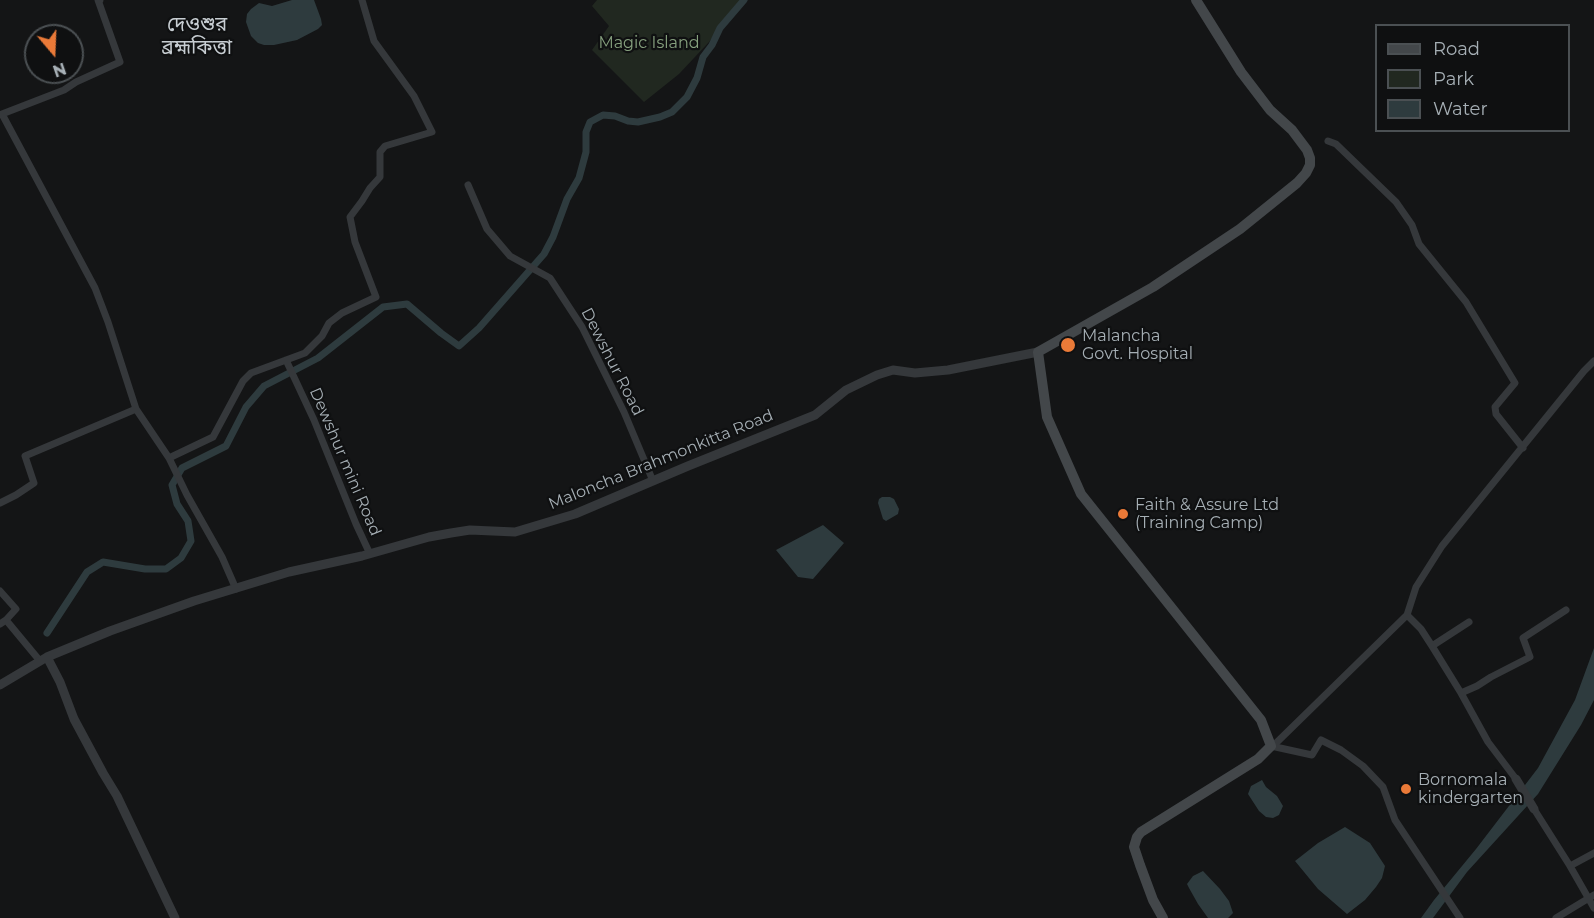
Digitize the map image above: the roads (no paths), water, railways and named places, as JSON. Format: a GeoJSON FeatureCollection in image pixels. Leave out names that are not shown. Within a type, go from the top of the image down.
{"type":"FeatureCollection","features":[{"type":"Feature","properties":{"kind":"main road"},"geometry":{"type":"LineString","coordinates":[[1163,918],[1134,847],[1137,837],[1141,832],[1258,759],[1272,747],[1261,720],[1081,494],[1047,417],[1038,352],[1153,287],[1240,230],[1297,183],[1310,165],[1307,150],[1292,130],[1270,111],[1241,72],[1197,0]]}},
{"type":"Feature","properties":{"kind":"street"},"geometry":{"type":"LineString","coordinates":[[100,0],[98,0],[120,62],[64,90],[2,114],[95,288],[136,409],[169,458],[236,588]]}},
{"type":"Feature","properties":{"kind":"street"},"geometry":{"type":"LineString","coordinates":[[169,458],[213,437],[243,381],[251,373],[305,353],[322,336],[329,323],[342,313],[376,297],[355,242],[350,217],[380,177],[380,152],[385,146],[432,132],[414,96],[374,41],[362,0]]}},
{"type":"Feature","properties":{"kind":"street"},"geometry":{"type":"LineString","coordinates":[[1328,141],[1336,144],[1396,202],[1412,225],[1419,244],[1466,302],[1515,383],[1495,406],[1496,414],[1523,448]]}},
{"type":"Feature","properties":{"kind":"street","name":"Dewshur Road"},"geometry":{"type":"LineString","coordinates":[[468,185],[487,229],[510,256],[550,278],[582,327],[624,412],[654,481]]}},
{"type":"Feature","properties":{"kind":"street","name":"Maloncha Brahmonkitta Road"},"geometry":{"type":"LineString","coordinates":[[0,685],[44,659],[110,631],[289,572],[451,533],[470,530],[515,531],[575,514],[815,415],[846,390],[877,375],[893,370],[915,373],[948,370],[1038,352]]}},
{"type":"Feature","properties":{"kind":"street","name":"Dewshur mini Road"},"geometry":{"type":"LineString","coordinates":[[286,360],[314,420],[370,554]]}},
{"type":"Feature","properties":{"kind":"street"},"geometry":{"type":"LineString","coordinates":[[1272,747],[1407,615],[1416,587],[1442,546],[1594,361]]}},
{"type":"Feature","properties":{"kind":"street"},"geometry":{"type":"LineString","coordinates":[[0,503],[34,483],[25,456],[136,409]]}},
{"type":"Feature","properties":{"kind":"street"},"geometry":{"type":"LineString","coordinates":[[0,591],[16,609],[3,622],[44,659],[60,682],[74,719],[117,796],[175,918]]}},
{"type":"Feature","properties":{"kind":"street"},"geometry":{"type":"LineString","coordinates":[[1461,693],[1530,657],[1523,638],[1566,610]]}},
{"type":"Feature","properties":{"kind":"street"},"geometry":{"type":"LineString","coordinates":[[1407,615],[1421,629],[1432,646],[1488,742],[1516,779],[1591,897],[1594,908]]}},
{"type":"Feature","properties":{"kind":"street"},"geometry":{"type":"LineString","coordinates":[[1432,646],[1469,622]]}},
{"type":"Feature","properties":{"kind":"street"},"geometry":{"type":"LineString","coordinates":[[1272,747],[1312,755],[1322,740],[1363,766],[1383,787],[1395,820],[1458,916]]}},
{"type":"Feature","properties":{"kind":"street"},"geometry":{"type":"LineString","coordinates":[[1570,866],[1594,853]]}},
{"type":"Feature","properties":{"kind":"street"},"geometry":{"type":"LineString","coordinates":[[1556,918],[1591,897]]}},
{"type":"Feature","properties":{"kind":"water"},"geometry":{"type":"Polygon","coordinates":[[[292,0],[314,0],[322,25],[297,40],[274,45],[258,43],[251,36],[246,22],[247,14],[259,3],[272,6],[292,0]]]}},
{"type":"Feature","properties":{"kind":"water"},"geometry":{"type":"Polygon","coordinates":[[[882,497],[894,499],[899,509],[898,514],[886,521],[883,519],[878,503],[882,497]]]}},
{"type":"Feature","properties":{"kind":"water"},"geometry":{"type":"Polygon","coordinates":[[[823,525],[844,543],[813,579],[798,577],[776,550],[823,525]]]}},
{"type":"Feature","properties":{"kind":"water"},"geometry":{"type":"Polygon","coordinates":[[[1594,648],[1594,700],[1538,794],[1467,872],[1433,918],[1421,918],[1538,768],[1575,700],[1594,648]]]}},
{"type":"Feature","properties":{"kind":"water"},"geometry":{"type":"Polygon","coordinates":[[[1262,780],[1283,806],[1279,815],[1273,818],[1266,817],[1259,811],[1248,794],[1251,786],[1262,780]]]}},
{"type":"Feature","properties":{"kind":"water"},"geometry":{"type":"Polygon","coordinates":[[[1345,827],[1370,843],[1385,866],[1382,878],[1376,887],[1365,900],[1347,914],[1318,889],[1295,861],[1318,843],[1345,827]]]}},
{"type":"Feature","properties":{"kind":"water"},"geometry":{"type":"Polygon","coordinates":[[[1203,871],[1229,901],[1233,913],[1228,918],[1208,918],[1189,888],[1187,884],[1193,876],[1203,871]]]}},
{"type":"Feature","properties":{"kind":"waterway"},"geometry":{"type":"LineString","coordinates":[[47,633],[87,572],[103,562],[145,569],[166,569],[181,558],[191,541],[188,521],[177,504],[172,485],[182,468],[226,446],[246,407],[264,386],[318,358],[383,307],[407,304],[459,346],[479,328],[544,254],[567,199],[579,178],[586,152],[586,132],[590,122],[603,115],[638,122],[672,112],[687,97],[697,78],[703,57],[720,28],[744,0]]}},
{"type":"Feature","properties":{"kind":"place","name":"Malancha Govt. Hospital"},"geometry":{"type":"Point","coordinates":[1068,345]}},
{"type":"Feature","properties":{"kind":"place","name":"Faith & Assure Ltd (Training Camp)"},"geometry":{"type":"Point","coordinates":[1123,514]}},
{"type":"Feature","properties":{"kind":"place","name":"Bornomala kindergarten"},"geometry":{"type":"Point","coordinates":[1406,789]}},
{"type":"Feature","properties":{"kind":"district","name":"দেওশুর ব্রহ্মকিত্তা"},"geometry":{"type":"Point","coordinates":[197,36]}},
{"type":"Feature","properties":{"kind":"park label","name":"Magic Island"},"geometry":{"type":"Point","coordinates":[649,43]}}]}
